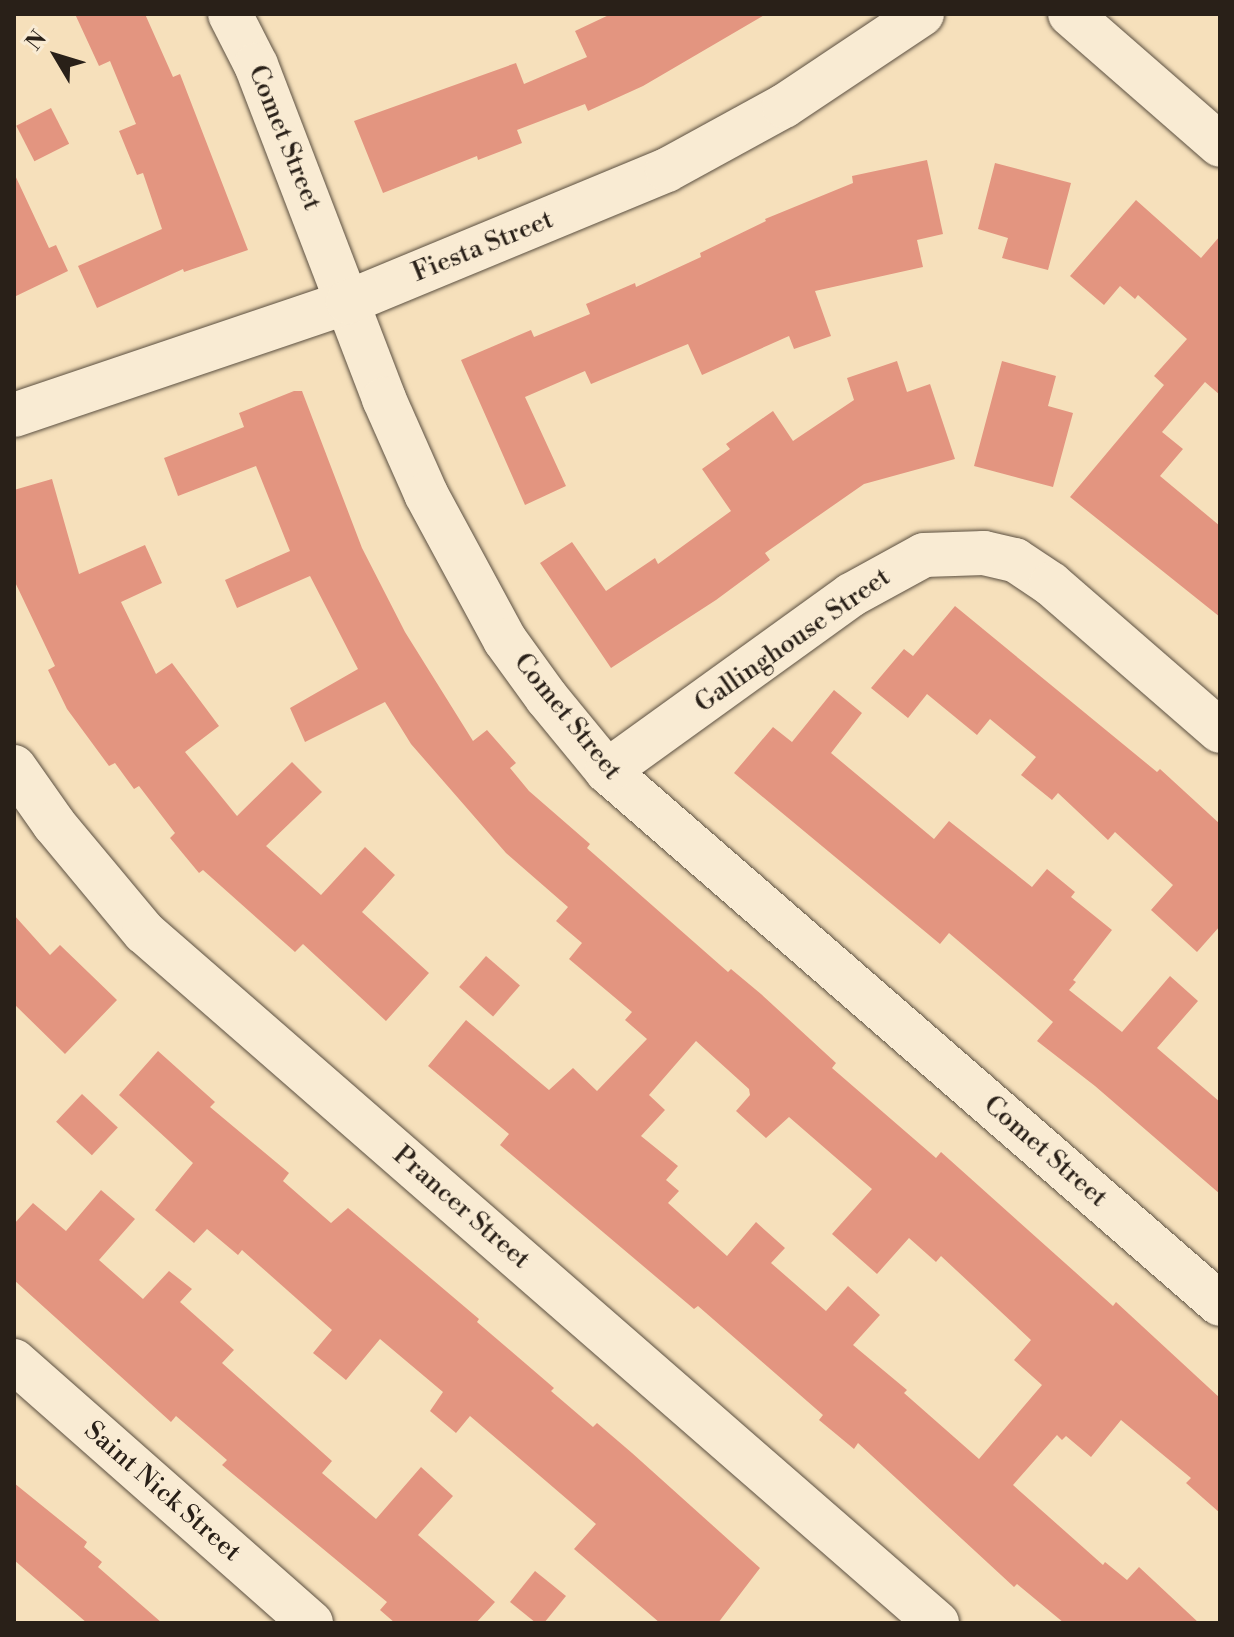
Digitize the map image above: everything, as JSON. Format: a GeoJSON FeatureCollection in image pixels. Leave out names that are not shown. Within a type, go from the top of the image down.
{"type":"FeatureCollection","features":[{"type":"Feature","properties":{"kind":"street","name":"Comet Street"},"geometry":{"type":"LineString","coordinates":[[230,14],[256,65],[384,399],[461,563],[505,640],[607,771],[1220,1304]]}},
{"type":"Feature","properties":{"kind":"street","name":"Fiesta Street"},"geometry":{"type":"LineString","coordinates":[[14,415],[348,302],[667,170],[784,106],[922,14]]}},
{"type":"Feature","properties":{"kind":"street"},"geometry":{"type":"LineString","coordinates":[[1070,14],[1220,145]]}},
{"type":"Feature","properties":{"kind":"street","name":"Gallinghouse Street"},"geometry":{"type":"LineString","coordinates":[[607,771],[851,595],[924,555],[984,553],[1015,560],[1051,584],[1220,731]]}},
{"type":"Feature","properties":{"kind":"street","name":"Prancer Street"},"geometry":{"type":"LineString","coordinates":[[14,767],[54,824],[144,932],[937,1623]]}},
{"type":"Feature","properties":{"kind":"street","name":"Saint Nick Street"},"geometry":{"type":"LineString","coordinates":[[14,1361],[311,1623]]}},
{"type":"Feature","properties":{"kind":"building"},"geometry":{"type":"Polygon","coordinates":[[[75,14],[145,14],[173,77],[180,74],[248,250],[184,272],[183,269],[97,308],[78,266],[162,229],[143,173],[137,175],[119,131],[136,124],[110,61],[99,66],[75,14]]]}},
{"type":"Feature","properties":{"kind":"building"},"geometry":{"type":"Polygon","coordinates":[[[611,14],[766,14],[643,86],[588,111],[585,104],[517,130],[522,143],[478,160],[477,156],[383,193],[354,121],[516,63],[524,84],[587,57],[575,31],[611,14]]]}},
{"type":"Feature","properties":{"kind":"building"},"geometry":{"type":"Polygon","coordinates":[[[51,108],[69,144],[34,161],[16,126],[51,108]]]}},
{"type":"Feature","properties":{"kind":"building"},"geometry":{"type":"Polygon","coordinates":[[[927,160],[943,234],[917,240],[923,267],[815,291],[831,336],[794,349],[789,336],[702,375],[688,344],[591,384],[585,371],[525,397],[566,486],[525,505],[461,360],[531,330],[534,337],[590,314],[586,304],[635,283],[636,287],[701,257],[700,253],[765,219],[853,183],[852,176],[927,160]]]}},
{"type":"Feature","properties":{"kind":"building"},"geometry":{"type":"Polygon","coordinates":[[[995,163],[1071,183],[1048,270],[1002,258],[1008,238],[978,229],[995,163]]]}},
{"type":"Feature","properties":{"kind":"building"},"geometry":{"type":"Polygon","coordinates":[[[14,173],[49,248],[56,245],[68,271],[14,297],[14,173]]]}},
{"type":"Feature","properties":{"kind":"building"},"geometry":{"type":"Polygon","coordinates":[[[1136,200],[1201,258],[1220,236],[1220,395],[1205,382],[1162,432],[1183,449],[1160,476],[1220,526],[1220,617],[1070,497],[1164,385],[1154,376],[1187,339],[1138,295],[1135,299],[1120,286],[1104,305],[1070,276],[1136,200]]]}},
{"type":"Feature","properties":{"kind":"building"},"geometry":{"type":"Polygon","coordinates":[[[897,361],[907,392],[930,384],[955,459],[864,484],[765,553],[770,560],[716,600],[611,668],[540,563],[572,542],[606,591],[655,558],[658,564],[731,511],[702,469],[730,449],[726,444],[773,411],[793,441],[854,400],[847,378],[897,361]]]}},
{"type":"Feature","properties":{"kind":"building"},"geometry":{"type":"Polygon","coordinates":[[[1002,361],[1056,376],[1048,406],[1073,413],[1053,487],[974,466],[1002,361]]]}},
{"type":"Feature","properties":{"kind":"building"},"geometry":{"type":"Polygon","coordinates":[[[294,391],[302,391],[362,548],[405,632],[473,741],[487,730],[516,763],[510,768],[529,791],[590,844],[587,848],[728,972],[731,969],[761,994],[836,1063],[832,1068],[936,1158],[941,1152],[1113,1306],[1116,1302],[1220,1398],[1220,1513],[1186,1483],[1191,1478],[1121,1420],[1091,1457],[1066,1436],[1062,1440],[1057,1435],[1013,1485],[1103,1565],[1105,1562],[1127,1580],[1139,1567],[1199,1623],[1064,1623],[1017,1584],[1014,1587],[858,1443],[854,1449],[819,1420],[823,1415],[698,1306],[694,1309],[500,1145],[509,1134],[428,1066],[466,1020],[549,1090],[573,1068],[597,1091],[647,1039],[625,1020],[632,1012],[569,959],[582,943],[556,921],[568,907],[506,853],[411,744],[385,702],[305,742],[290,708],[358,669],[310,576],[237,608],[225,580],[290,551],[256,466],[178,496],[164,458],[244,427],[239,413],[294,391]],[[696,1041],[649,1095],[665,1110],[641,1136],[678,1166],[666,1180],[679,1191],[668,1203],[727,1256],[756,1222],[785,1248],[771,1263],[826,1311],[848,1286],[880,1315],[853,1345],[907,1390],[904,1393],[979,1459],[1042,1385],[1014,1360],[1031,1340],[941,1256],[936,1262],[909,1238],[877,1274],[832,1234],[872,1189],[789,1117],[766,1138],[736,1111],[750,1095],[749,1089],[696,1041]]]}},
{"type":"Feature","properties":{"kind":"building"},"geometry":{"type":"Polygon","coordinates":[[[52,479],[79,574],[145,545],[162,583],[121,602],[156,674],[172,663],[219,726],[185,752],[237,816],[292,762],[322,792],[266,846],[321,895],[365,847],[395,875],[362,912],[429,973],[386,1021],[303,944],[295,952],[203,870],[199,873],[170,838],[175,833],[139,786],[134,789],[115,763],[109,766],[67,709],[48,670],[55,666],[14,580],[14,490],[52,479]]]}},
{"type":"Feature","properties":{"kind":"building"},"geometry":{"type":"Polygon","coordinates":[[[955,606],[1157,772],[1160,769],[1220,824],[1220,926],[1197,952],[1151,910],[1173,885],[1115,832],[1108,840],[1058,793],[1052,800],[1021,775],[1036,757],[990,719],[977,735],[927,694],[908,718],[871,688],[904,649],[913,656],[955,606]]]}},
{"type":"Feature","properties":{"kind":"building"},"geometry":{"type":"Polygon","coordinates":[[[834,690],[862,713],[831,753],[934,839],[949,821],[1032,887],[1047,869],[1075,892],[1071,897],[1112,930],[1073,980],[1076,982],[1069,990],[1122,1032],[1170,976],[1198,1001],[1157,1048],[1220,1102],[1220,1194],[1095,1086],[1037,1041],[1053,1022],[949,933],[940,944],[734,773],[773,727],[792,742],[834,690]]]}},
{"type":"Feature","properties":{"kind":"building"},"geometry":{"type":"Polygon","coordinates":[[[14,915],[50,955],[60,945],[117,1000],[65,1054],[14,1004],[14,915]]]}},
{"type":"Feature","properties":{"kind":"building"},"geometry":{"type":"Polygon","coordinates":[[[486,956],[520,986],[493,1016],[459,987],[486,956]]]}},
{"type":"Feature","properties":{"kind":"building"},"geometry":{"type":"Polygon","coordinates":[[[158,1051],[215,1102],[210,1107],[289,1173],[283,1181],[331,1223],[348,1208],[479,1319],[477,1322],[554,1388],[551,1391],[593,1427],[597,1423],[760,1568],[718,1623],[660,1623],[574,1549],[596,1524],[470,1416],[456,1433],[430,1411],[443,1392],[380,1339],[346,1380],[313,1353],[332,1330],[242,1250],[238,1255],[207,1229],[194,1243],[155,1210],[193,1163],[119,1095],[158,1051]]]}},
{"type":"Feature","properties":{"kind":"building"},"geometry":{"type":"Polygon","coordinates":[[[82,1094],[118,1127],[92,1155],[56,1122],[82,1094]]]}},
{"type":"Feature","properties":{"kind":"building"},"geometry":{"type":"Polygon","coordinates":[[[101,1190],[135,1219],[99,1260],[143,1299],[169,1271],[192,1289],[180,1302],[234,1350],[222,1363],[332,1461],[322,1473],[376,1519],[421,1467],[453,1496],[418,1535],[495,1602],[476,1623],[395,1623],[380,1610],[387,1602],[222,1465],[227,1460],[176,1416],[171,1422],[14,1280],[14,1224],[33,1203],[66,1231],[101,1190]]]}},
{"type":"Feature","properties":{"kind":"building"},"geometry":{"type":"Polygon","coordinates":[[[14,1483],[87,1542],[84,1547],[102,1562],[98,1567],[162,1623],[87,1623],[14,1560],[14,1483]]]}},
{"type":"Feature","properties":{"kind":"building"},"geometry":{"type":"Polygon","coordinates":[[[535,1571],[566,1596],[544,1623],[536,1623],[510,1602],[535,1571]]]}}]}
